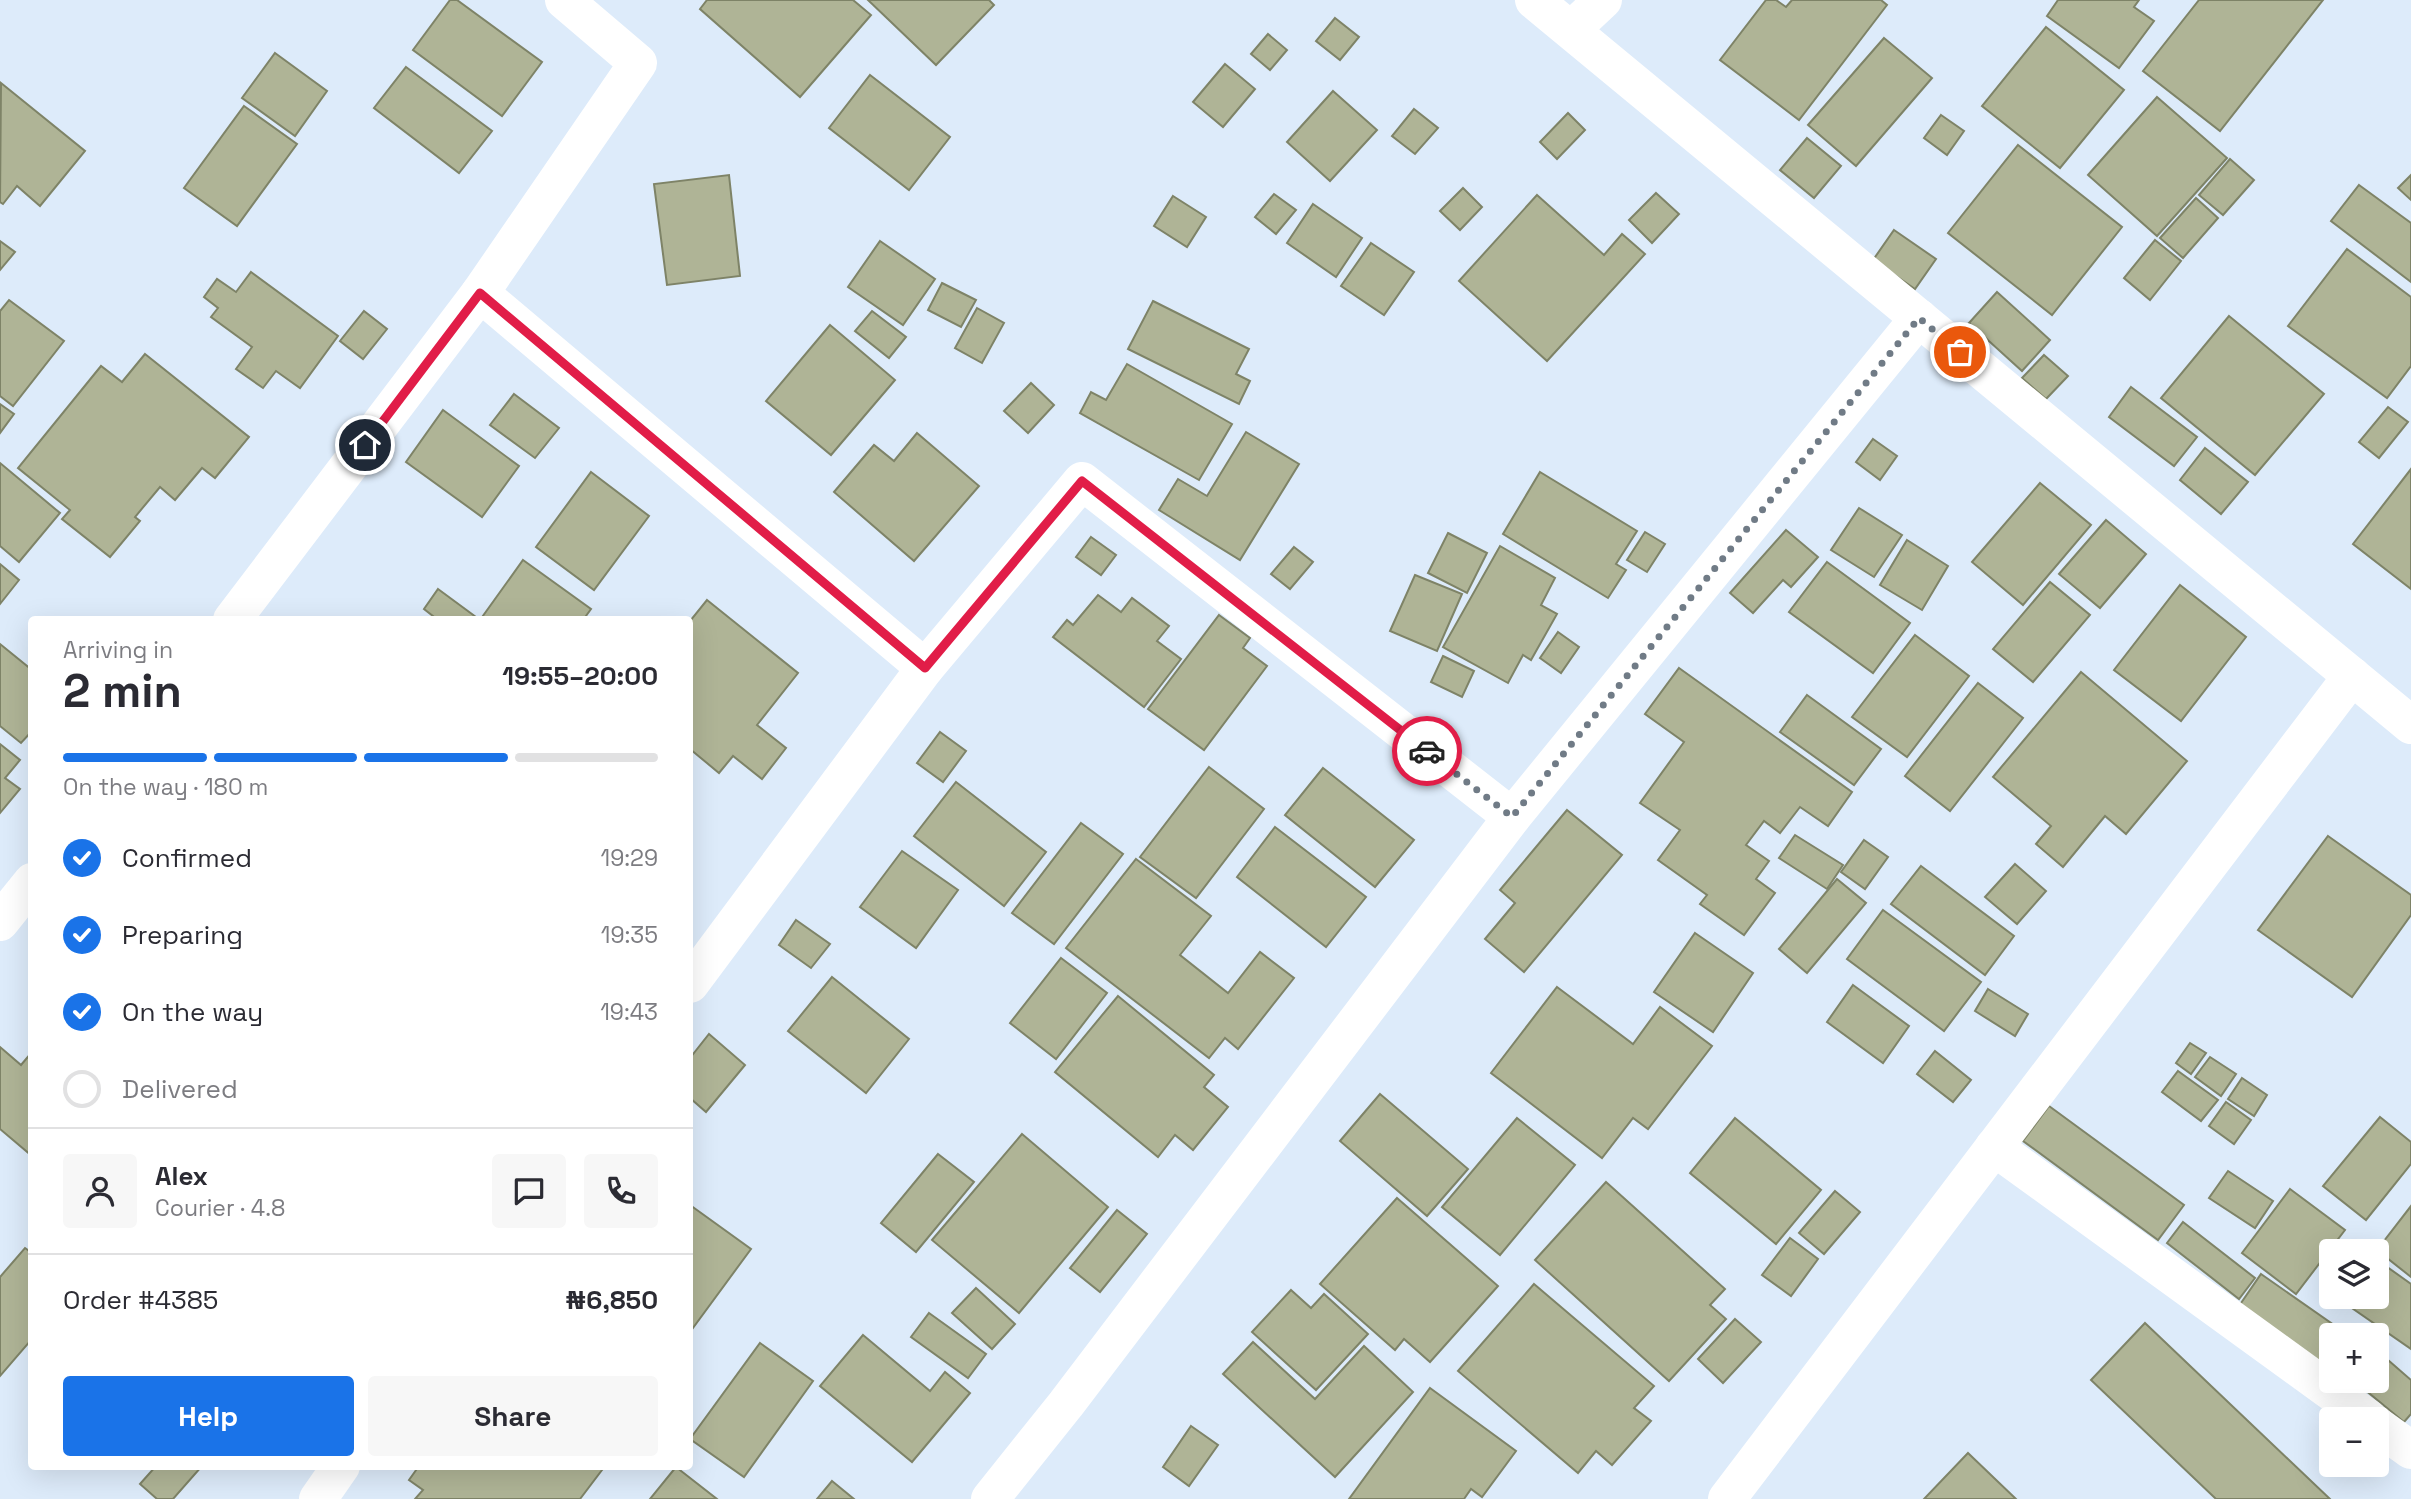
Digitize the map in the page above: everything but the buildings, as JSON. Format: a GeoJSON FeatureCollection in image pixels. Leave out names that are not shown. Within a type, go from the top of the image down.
{"type":"FeatureCollection","features":[{"type":"Feature","properties":{"kind":"street"},"geometry":{"type":"LineString","coordinates":[[235,616],[480,293],[638,63],[564,0]]}},
{"type":"Feature","properties":{"kind":"street"},"geometry":{"type":"LineString","coordinates":[[1534,0],[2411,725]]}},
{"type":"Feature","properties":{"kind":"street"},"geometry":{"type":"LineString","coordinates":[[1571,30],[1604,0]]}},
{"type":"Feature","properties":{"kind":"street"},"geometry":{"type":"LineString","coordinates":[[480,293],[925,668]]}},
{"type":"Feature","properties":{"kind":"street"},"geometry":{"type":"LineString","coordinates":[[990,1499],[1066,1404],[1512,817],[1919,318]]}},
{"type":"Feature","properties":{"kind":"street"},"geometry":{"type":"LineString","coordinates":[[693,980],[925,668],[1082,481],[1512,817]]}},
{"type":"Feature","properties":{"kind":"street"},"geometry":{"type":"LineString","coordinates":[[1727,1499],[2352,676]]}},
{"type":"Feature","properties":{"kind":"street"},"geometry":{"type":"LineString","coordinates":[[0,922],[28,887]]}},
{"type":"Feature","properties":{"kind":"street"},"geometry":{"type":"LineString","coordinates":[[1994,1147],[2352,1407]]}},
{"type":"Feature","properties":{"kind":"street"},"geometry":{"type":"LineString","coordinates":[[2389,1434],[2411,1450]]}},
{"type":"Feature","properties":{"kind":"street"},"geometry":{"type":"LineString","coordinates":[[318,1499],[338,1470]]}},
{"type":"Feature","properties":{"kind":"way so far"},"geometry":{"type":"LineString","coordinates":[[1427,751],[1512,817],[1919,318],[1960,352]]}},
{"type":"Feature","properties":{"kind":"route"},"geometry":{"type":"LineString","coordinates":[[365,445],[480,293],[925,668],[1082,481],[1427,751]]}}]}
